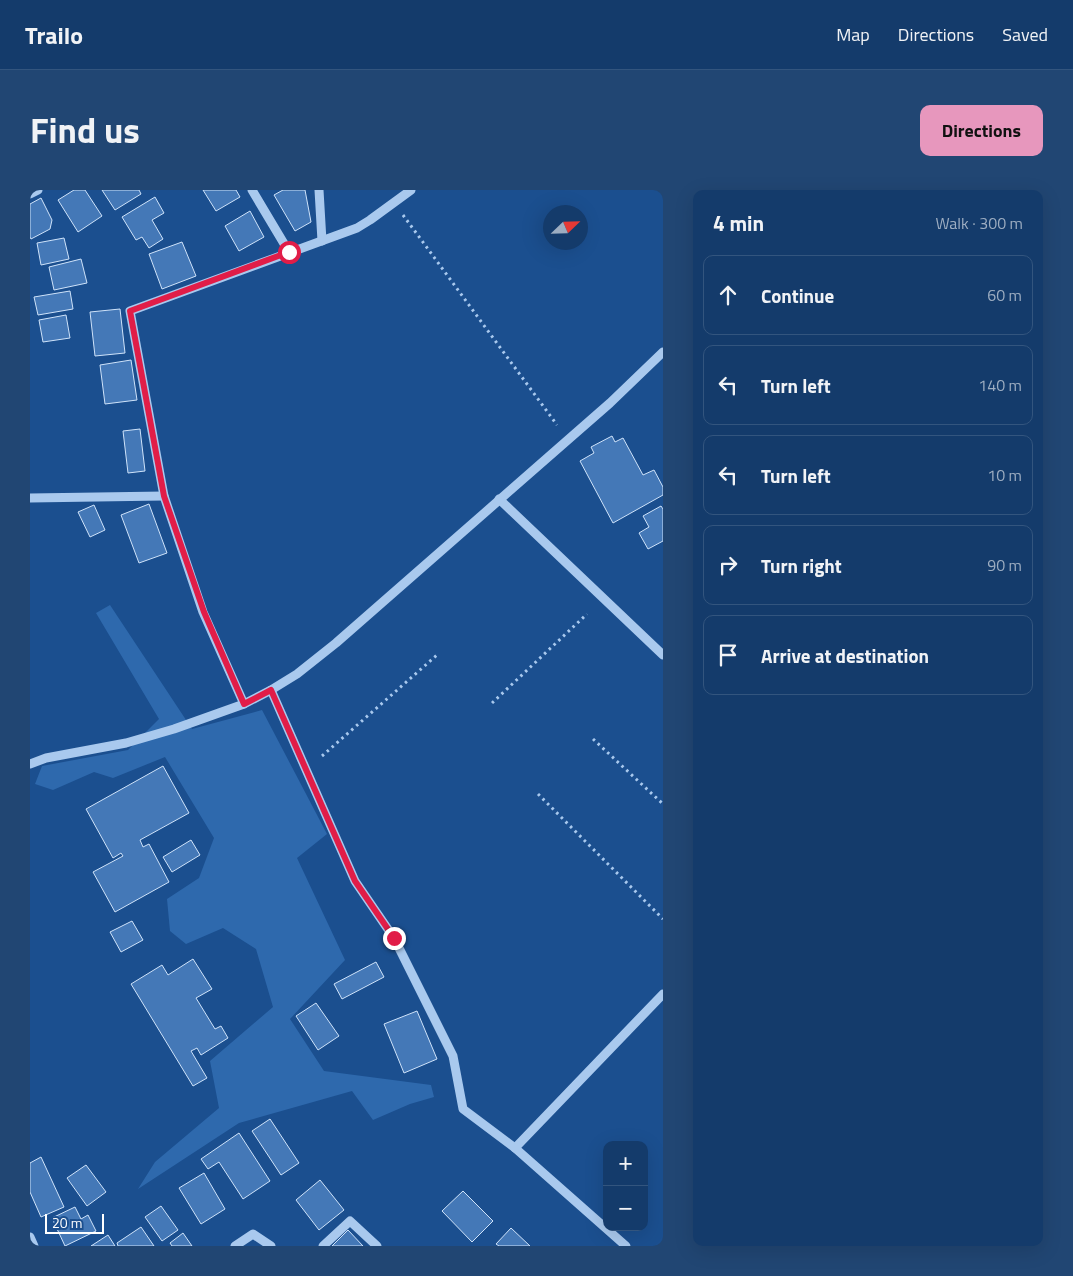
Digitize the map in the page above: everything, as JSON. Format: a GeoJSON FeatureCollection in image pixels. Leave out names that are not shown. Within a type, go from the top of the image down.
{"type":"FeatureCollection","features":[{"type":"Feature","properties":{"kind":"street"},"geometry":{"type":"LineString","coordinates":[[30,194],[38,190]]}},
{"type":"Feature","properties":{"kind":"street"},"geometry":{"type":"LineString","coordinates":[[252,190],[289,252]]}},
{"type":"Feature","properties":{"kind":"street"},"geometry":{"type":"LineString","coordinates":[[320,190],[322,241]]}},
{"type":"Feature","properties":{"kind":"street"},"geometry":{"type":"LineString","coordinates":[[244,704],[204,612],[164,496],[130,311],[357,228],[411,190]]}},
{"type":"Feature","properties":{"kind":"street"},"geometry":{"type":"LineString","coordinates":[[30,764],[46,758],[126,743],[164,732],[244,704],[296,674],[336,643],[610,403],[663,352]]}},
{"type":"Feature","properties":{"kind":"street"},"geometry":{"type":"LineString","coordinates":[[30,498],[164,496]]}},
{"type":"Feature","properties":{"kind":"street"},"geometry":{"type":"LineString","coordinates":[[499,499],[663,655]]}},
{"type":"Feature","properties":{"kind":"street"},"geometry":{"type":"LineString","coordinates":[[271,690],[355,881],[394,938],[453,1056],[463,1109],[515,1148],[626,1246]]}},
{"type":"Feature","properties":{"kind":"street"},"geometry":{"type":"LineString","coordinates":[[515,1148],[663,994]]}},
{"type":"Feature","properties":{"kind":"street"},"geometry":{"type":"LineString","coordinates":[[323,1246],[350,1221],[377,1246]]}},
{"type":"Feature","properties":{"kind":"street"},"geometry":{"type":"LineString","coordinates":[[236,1246],[253,1234],[271,1246]]}},
{"type":"Feature","properties":{"kind":"street"},"geometry":{"type":"LineString","coordinates":[[30,1237],[34,1246]]}},
{"type":"Feature","properties":{"kind":"path"},"geometry":{"type":"LineString","coordinates":[[403,214],[557,425]]}},
{"type":"Feature","properties":{"kind":"path"},"geometry":{"type":"LineString","coordinates":[[492,703],[587,614]]}},
{"type":"Feature","properties":{"kind":"path"},"geometry":{"type":"LineString","coordinates":[[322,756],[436,655]]}},
{"type":"Feature","properties":{"kind":"path"},"geometry":{"type":"LineString","coordinates":[[593,739],[663,804]]}},
{"type":"Feature","properties":{"kind":"path"},"geometry":{"type":"LineString","coordinates":[[538,794],[663,919]]}},
{"type":"Feature","properties":{"kind":"shaded area"},"geometry":{"type":"Polygon","coordinates":[[[110,605],[192,729],[262,710],[327,834],[297,858],[345,960],[290,1019],[324,1071],[431,1085],[434,1097],[410,1104],[373,1120],[352,1091],[239,1123],[138,1189],[155,1162],[219,1108],[210,1061],[273,1007],[256,949],[223,928],[186,944],[170,931],[167,899],[199,878],[214,838],[165,757],[113,778],[94,772],[53,790],[35,784],[42,766],[128,750],[159,719],[96,613],[110,605]]]}},
{"type":"Feature","properties":{"kind":"building"},"geometry":{"type":"Polygon","coordinates":[[[74,190],[85,190],[102,216],[78,232],[58,200],[74,190]]]}},
{"type":"Feature","properties":{"kind":"building"},"geometry":{"type":"Polygon","coordinates":[[[102,190],[139,190],[141,194],[115,210],[102,190]]]}},
{"type":"Feature","properties":{"kind":"building"},"geometry":{"type":"Polygon","coordinates":[[[203,190],[236,190],[240,197],[216,211],[203,190]]]}},
{"type":"Feature","properties":{"kind":"building"},"geometry":{"type":"Polygon","coordinates":[[[283,190],[305,190],[311,222],[295,231],[274,195],[283,190]]]}},
{"type":"Feature","properties":{"kind":"building"},"geometry":{"type":"Polygon","coordinates":[[[155,197],[164,213],[152,220],[163,239],[149,248],[142,237],[136,240],[122,217],[155,197]]]}},
{"type":"Feature","properties":{"kind":"building"},"geometry":{"type":"Polygon","coordinates":[[[41,198],[52,220],[50,229],[31,239],[30,204],[41,198]]]}},
{"type":"Feature","properties":{"kind":"building"},"geometry":{"type":"Polygon","coordinates":[[[250,211],[264,237],[239,251],[225,226],[250,211]]]}},
{"type":"Feature","properties":{"kind":"building"},"geometry":{"type":"Polygon","coordinates":[[[64,238],[69,259],[41,265],[37,243],[64,238]]]}},
{"type":"Feature","properties":{"kind":"building"},"geometry":{"type":"Polygon","coordinates":[[[182,242],[196,276],[162,289],[149,254],[182,242]]]}},
{"type":"Feature","properties":{"kind":"building"},"geometry":{"type":"Polygon","coordinates":[[[81,259],[87,283],[54,290],[49,267],[81,259]]]}},
{"type":"Feature","properties":{"kind":"building"},"geometry":{"type":"Polygon","coordinates":[[[70,291],[73,309],[38,315],[34,297],[70,291]]]}},
{"type":"Feature","properties":{"kind":"building"},"geometry":{"type":"Polygon","coordinates":[[[120,309],[125,353],[95,356],[90,312],[120,309]]]}},
{"type":"Feature","properties":{"kind":"building"},"geometry":{"type":"Polygon","coordinates":[[[66,315],[70,338],[43,342],[39,320],[66,315]]]}},
{"type":"Feature","properties":{"kind":"building"},"geometry":{"type":"Polygon","coordinates":[[[131,360],[137,400],[105,404],[100,365],[131,360]]]}},
{"type":"Feature","properties":{"kind":"building"},"geometry":{"type":"Polygon","coordinates":[[[140,429],[145,471],[128,473],[123,431],[140,429]]]}},
{"type":"Feature","properties":{"kind":"building"},"geometry":{"type":"Polygon","coordinates":[[[612,436],[615,442],[623,438],[643,475],[654,470],[663,487],[663,495],[613,523],[580,461],[594,453],[591,447],[612,436]]]}},
{"type":"Feature","properties":{"kind":"building"},"geometry":{"type":"Polygon","coordinates":[[[149,504],[167,553],[139,563],[121,515],[149,504]]]}},
{"type":"Feature","properties":{"kind":"building"},"geometry":{"type":"Polygon","coordinates":[[[94,505],[105,530],[90,537],[78,512],[94,505]]]}},
{"type":"Feature","properties":{"kind":"building"},"geometry":{"type":"Polygon","coordinates":[[[661,506],[663,509],[663,541],[648,549],[639,533],[649,527],[643,516],[661,506]]]}},
{"type":"Feature","properties":{"kind":"building"},"geometry":{"type":"Polygon","coordinates":[[[163,766],[189,813],[140,840],[143,847],[149,844],[169,882],[115,912],[93,872],[123,856],[121,853],[113,858],[86,809],[163,766]]]}},
{"type":"Feature","properties":{"kind":"building"},"geometry":{"type":"Polygon","coordinates":[[[191,840],[200,855],[172,872],[163,857],[191,840]]]}},
{"type":"Feature","properties":{"kind":"building"},"geometry":{"type":"Polygon","coordinates":[[[132,921],[143,940],[121,952],[110,932],[132,921]]]}},
{"type":"Feature","properties":{"kind":"building"},"geometry":{"type":"Polygon","coordinates":[[[193,959],[212,989],[196,998],[215,1029],[221,1026],[228,1038],[201,1055],[197,1048],[191,1051],[207,1078],[193,1086],[131,984],[162,965],[168,975],[193,959]]]}},
{"type":"Feature","properties":{"kind":"building"},"geometry":{"type":"Polygon","coordinates":[[[376,962],[384,977],[342,999],[334,984],[376,962]]]}},
{"type":"Feature","properties":{"kind":"building"},"geometry":{"type":"Polygon","coordinates":[[[316,1003],[339,1036],[318,1050],[296,1016],[316,1003]]]}},
{"type":"Feature","properties":{"kind":"building"},"geometry":{"type":"Polygon","coordinates":[[[417,1011],[437,1059],[404,1073],[384,1024],[417,1011]]]}},
{"type":"Feature","properties":{"kind":"building"},"geometry":{"type":"Polygon","coordinates":[[[270,1119],[299,1163],[281,1175],[252,1131],[270,1119]]]}},
{"type":"Feature","properties":{"kind":"building"},"geometry":{"type":"Polygon","coordinates":[[[239,1133],[270,1181],[243,1199],[219,1162],[208,1169],[201,1159],[239,1133]]]}},
{"type":"Feature","properties":{"kind":"building"},"geometry":{"type":"Polygon","coordinates":[[[41,1157],[64,1207],[41,1217],[30,1192],[30,1163],[41,1157]]]}},
{"type":"Feature","properties":{"kind":"building"},"geometry":{"type":"Polygon","coordinates":[[[86,1165],[106,1192],[87,1206],[67,1178],[86,1165]]]}},
{"type":"Feature","properties":{"kind":"building"},"geometry":{"type":"Polygon","coordinates":[[[204,1173],[225,1209],[201,1224],[179,1188],[204,1173]]]}},
{"type":"Feature","properties":{"kind":"building"},"geometry":{"type":"Polygon","coordinates":[[[320,1180],[344,1210],[319,1230],[296,1200],[320,1180]]]}},
{"type":"Feature","properties":{"kind":"building"},"geometry":{"type":"Polygon","coordinates":[[[463,1191],[493,1221],[472,1242],[442,1211],[463,1191]]]}},
{"type":"Feature","properties":{"kind":"building"},"geometry":{"type":"Polygon","coordinates":[[[161,1206],[178,1230],[162,1241],[145,1217],[161,1206]]]}},
{"type":"Feature","properties":{"kind":"building"},"geometry":{"type":"Polygon","coordinates":[[[75,1207],[81,1219],[88,1215],[96,1231],[65,1246],[52,1218],[75,1207]]]}},
{"type":"Feature","properties":{"kind":"building"},"geometry":{"type":"Polygon","coordinates":[[[141,1227],[154,1246],[118,1246],[117,1243],[141,1227]]]}},
{"type":"Feature","properties":{"kind":"building"},"geometry":{"type":"Polygon","coordinates":[[[511,1228],[530,1246],[499,1246],[496,1244],[511,1228]]]}},
{"type":"Feature","properties":{"kind":"building"},"geometry":{"type":"Polygon","coordinates":[[[348,1230],[363,1246],[332,1246],[348,1230]]]}},
{"type":"Feature","properties":{"kind":"building"},"geometry":{"type":"Polygon","coordinates":[[[183,1233],[192,1246],[172,1246],[170,1243],[183,1233]]]}},
{"type":"Feature","properties":{"kind":"building"},"geometry":{"type":"Polygon","coordinates":[[[108,1235],[115,1246],[91,1246],[108,1235]]]}},
{"type":"Feature","properties":{"kind":"route"},"geometry":{"type":"LineString","coordinates":[[289,252],[130,311],[164,496],[204,612],[244,704],[271,690],[355,881],[394,938]]}}]}
